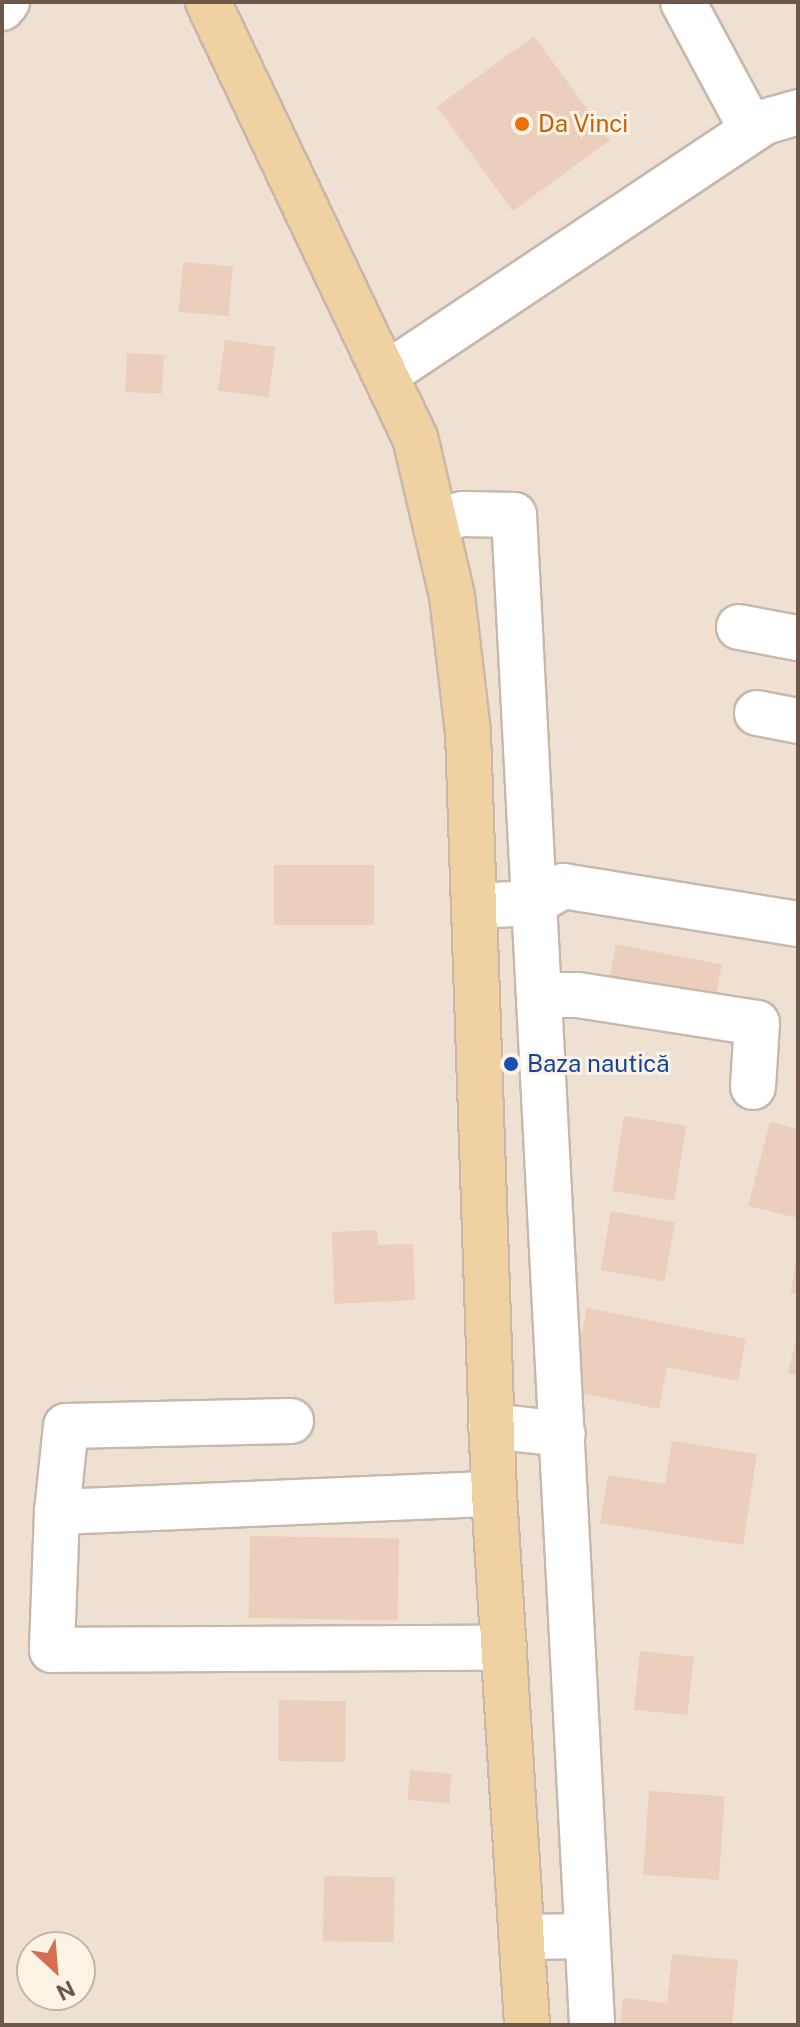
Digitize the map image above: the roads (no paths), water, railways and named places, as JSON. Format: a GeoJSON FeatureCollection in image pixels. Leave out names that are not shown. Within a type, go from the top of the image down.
{"type":"FeatureCollection","features":[{"type":"Feature","properties":{"kind":"main road"},"geometry":{"type":"LineString","coordinates":[[208,2],[388,373],[415,437],[437,520],[452,596],[468,732],[494,1494],[527,2025]]}},
{"type":"Feature","properties":{"kind":"street"},"geometry":{"type":"LineString","coordinates":[[2,8],[7,2]]}},
{"type":"Feature","properties":{"kind":"street"},"geometry":{"type":"LineString","coordinates":[[388,373],[771,121],[683,2]]}},
{"type":"Feature","properties":{"kind":"street"},"geometry":{"type":"LineString","coordinates":[[437,520],[462,514],[514,515],[592,2025]]}},
{"type":"Feature","properties":{"kind":"street"},"geometry":{"type":"LineString","coordinates":[[739,627],[798,638]]}},
{"type":"Feature","properties":{"kind":"street"},"geometry":{"type":"LineString","coordinates":[[474,906],[534,903],[563,886],[798,924]]}},
{"type":"Feature","properties":{"kind":"street"},"geometry":{"type":"LineString","coordinates":[[539,995],[578,995],[757,1023],[753,1087]]}},
{"type":"Feature","properties":{"kind":"street"},"geometry":{"type":"LineString","coordinates":[[291,1421],[66,1426],[57,1512],[52,1650],[504,1648]]}},
{"type":"Feature","properties":{"kind":"street"},"geometry":{"type":"LineString","coordinates":[[491,1426],[563,1434]]}},
{"type":"Feature","properties":{"kind":"street"},"geometry":{"type":"LineString","coordinates":[[57,1512],[494,1494]]}},
{"type":"Feature","properties":{"kind":"street"},"geometry":{"type":"LineString","coordinates":[[523,1937],[587,1936]]}},
{"type":"Feature","properties":{"kind":"place","name":"Da Vinci"},"geometry":{"type":"Point","coordinates":[522,124]}},
{"type":"Feature","properties":{"kind":"place","name":"Baza nautică"},"geometry":{"type":"Point","coordinates":[511,1064]}}]}
